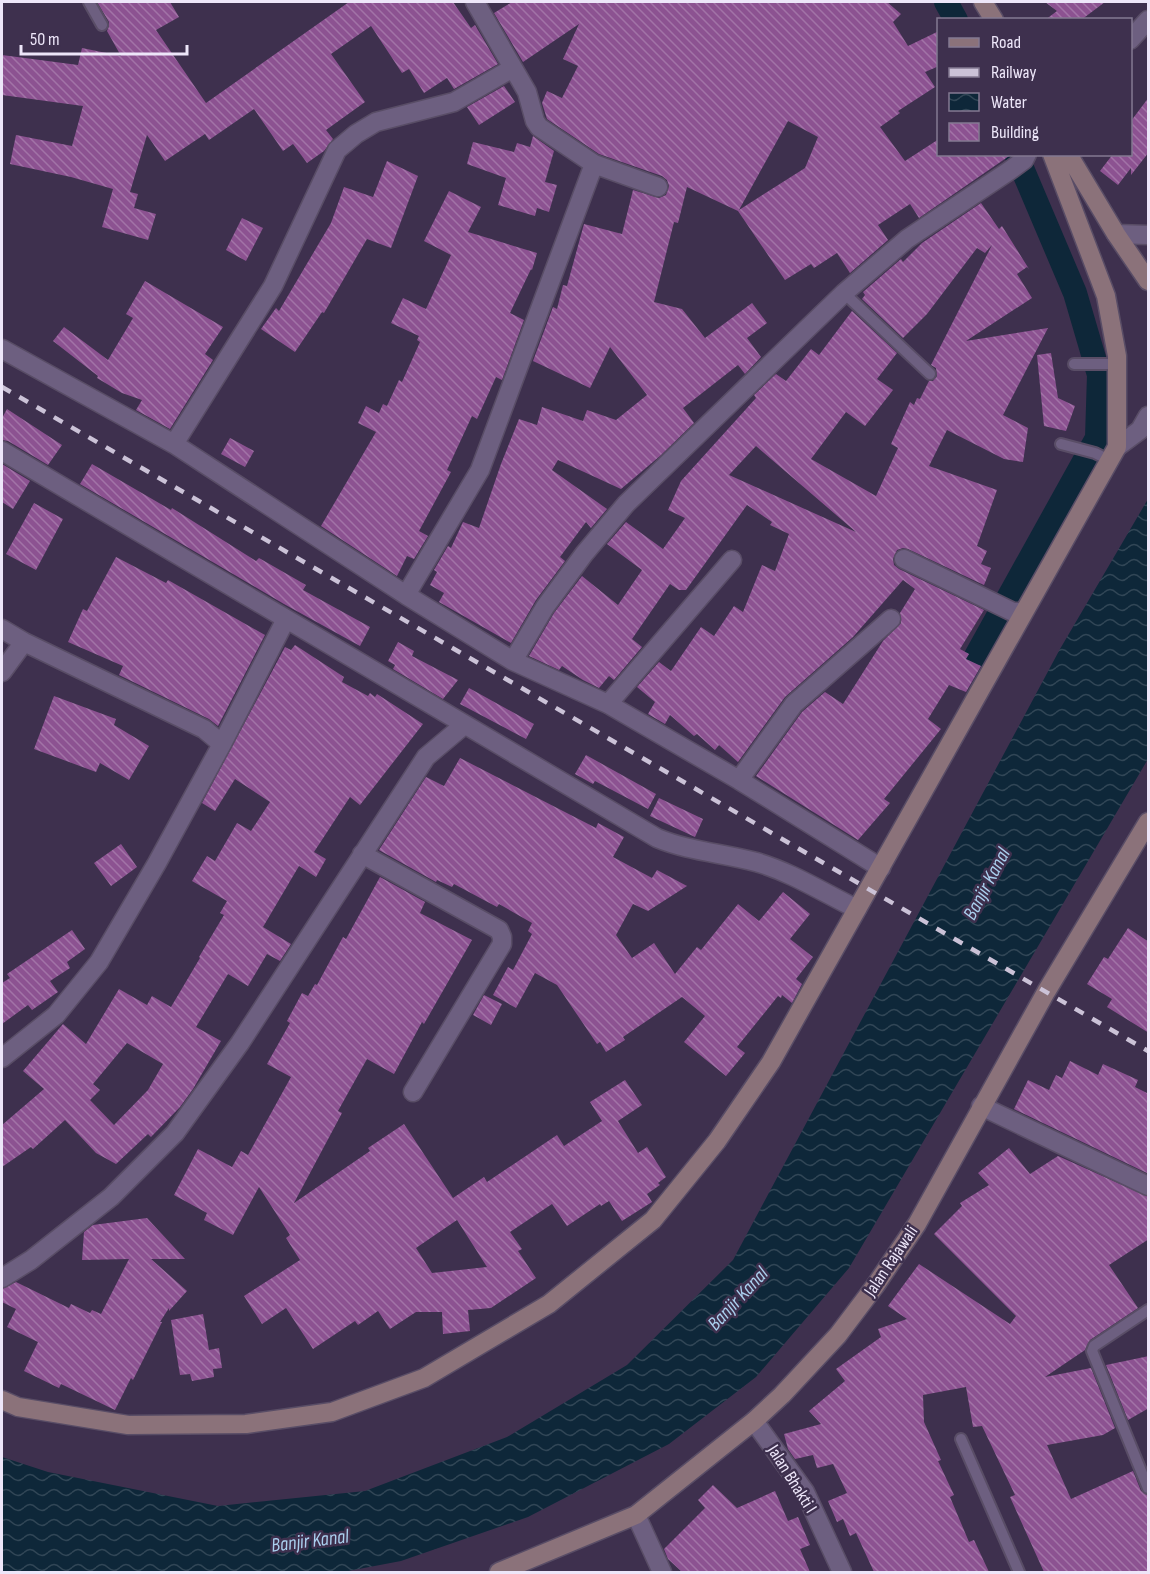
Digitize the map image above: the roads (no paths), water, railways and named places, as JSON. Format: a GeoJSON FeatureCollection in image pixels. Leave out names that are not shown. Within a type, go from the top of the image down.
{"type":"FeatureCollection","features":[{"type":"Feature","properties":{"kind":"street"},"geometry":{"type":"LineString","coordinates":[[475,2],[527,92],[534,121],[539,127],[594,164],[658,187]]}},
{"type":"Feature","properties":{"kind":"street"},"geometry":{"type":"LineString","coordinates":[[983,2],[993,18]]}},
{"type":"Feature","properties":{"kind":"street"},"geometry":{"type":"LineString","coordinates":[[1132,39],[1149,20]]}},
{"type":"Feature","properties":{"kind":"street"},"geometry":{"type":"LineString","coordinates":[[174,444],[273,286],[337,150],[356,134],[376,122],[454,102],[513,68]]}},
{"type":"Feature","properties":{"kind":"street"},"geometry":{"type":"LineString","coordinates":[[2,1400],[18,1407],[128,1425],[246,1424],[332,1412],[424,1378],[549,1304],[653,1220],[717,1141],[771,1062],[881,868],[1018,612],[1107,453],[1114,360],[1106,296],[1053,156]]}},
{"type":"Feature","properties":{"kind":"street"},"geometry":{"type":"LineString","coordinates":[[1069,156],[1116,234],[1149,281]]}},
{"type":"Feature","properties":{"kind":"street"},"geometry":{"type":"LineString","coordinates":[[513,661],[545,607],[584,554],[626,504],[844,293],[907,239],[1009,171],[1025,157]]}},
{"type":"Feature","properties":{"kind":"street"},"geometry":{"type":"LineString","coordinates":[[406,595],[480,470],[594,164]]}},
{"type":"Feature","properties":{"kind":"street"},"geometry":{"type":"LineString","coordinates":[[1116,234],[1149,235]]}},
{"type":"Feature","properties":{"kind":"street"},"geometry":{"type":"LineString","coordinates":[[2,349],[174,444],[406,595],[513,661],[608,704],[739,780],[881,868]]}},
{"type":"Feature","properties":{"kind":"street"},"geometry":{"type":"LineString","coordinates":[[1107,453],[1140,430],[1149,416]]}},
{"type":"Feature","properties":{"kind":"street"},"geometry":{"type":"LineString","coordinates":[[2,450],[657,838],[676,846],[757,863],[857,909]]}},
{"type":"Feature","properties":{"kind":"street"},"geometry":{"type":"LineString","coordinates":[[904,559],[985,599],[1018,612]]}},
{"type":"Feature","properties":{"kind":"street"},"geometry":{"type":"LineString","coordinates":[[608,704],[732,560]]}},
{"type":"Feature","properties":{"kind":"street"},"geometry":{"type":"LineString","coordinates":[[2,1059],[56,1015],[99,962],[222,744],[286,619]]}},
{"type":"Feature","properties":{"kind":"street"},"geometry":{"type":"LineString","coordinates":[[739,780],[794,704],[891,619]]}},
{"type":"Feature","properties":{"kind":"street"},"geometry":{"type":"LineString","coordinates":[[2,629],[24,642],[204,729],[222,744]]}},
{"type":"Feature","properties":{"kind":"street"},"geometry":{"type":"LineString","coordinates":[[2,672],[24,642]]}},
{"type":"Feature","properties":{"kind":"street"},"geometry":{"type":"LineString","coordinates":[[2,1278],[30,1260],[111,1197],[175,1134],[240,1043],[426,757],[464,725]]}},
{"type":"Feature","properties":{"kind":"street","name":"Jalan Rajawali"},"geometry":{"type":"LineString","coordinates":[[500,1572],[636,1515],[754,1421],[782,1395],[838,1335],[917,1224],[1046,992],[1149,822]]}},
{"type":"Feature","properties":{"kind":"street"},"geometry":{"type":"LineString","coordinates":[[362,854],[499,930],[502,937],[502,944],[413,1092]]}},
{"type":"Feature","properties":{"kind":"street"},"geometry":{"type":"LineString","coordinates":[[981,1106],[1149,1186]]}},
{"type":"Feature","properties":{"kind":"street","name":"Jalan Bhakti I"},"geometry":{"type":"LineString","coordinates":[[754,1421],[805,1492],[842,1572]]}},
{"type":"Feature","properties":{"kind":"street"},"geometry":{"type":"LineString","coordinates":[[636,1515],[662,1572]]}},
{"type":"Feature","properties":{"kind":"lane"},"geometry":{"type":"LineString","coordinates":[[89,2],[102,26]]}},
{"type":"Feature","properties":{"kind":"lane"},"geometry":{"type":"LineString","coordinates":[[844,293],[930,374]]}},
{"type":"Feature","properties":{"kind":"lane"},"geometry":{"type":"LineString","coordinates":[[1079,364],[1114,360]]}},
{"type":"Feature","properties":{"kind":"lane"},"geometry":{"type":"LineString","coordinates":[[1065,445],[1107,453]]}},
{"type":"Feature","properties":{"kind":"lane"},"geometry":{"type":"LineString","coordinates":[[1149,1310],[1094,1346],[1092,1351],[1149,1488]]}},
{"type":"Feature","properties":{"kind":"lane"},"geometry":{"type":"LineString","coordinates":[[962,1439],[1019,1572]]}},
{"type":"Feature","properties":{"kind":"water","name":"Banjir Kanal"},"geometry":{"type":"Polygon","coordinates":[[[1148,499],[1148,759],[849,1268],[756,1377],[669,1444],[528,1517],[401,1561],[343,1572],[2,1572],[2,1457],[48,1472],[218,1506],[365,1491],[507,1437],[627,1365],[733,1260],[1060,649],[1148,499]]]}},
{"type":"Feature","properties":{"kind":"waterway"},"geometry":{"type":"LineString","coordinates":[[946,2],[955,18]]}},
{"type":"Feature","properties":{"kind":"waterway"},"geometry":{"type":"LineString","coordinates":[[976,656],[1097,438],[1099,375],[1075,293],[1017,156]]}},
{"type":"Feature","properties":{"kind":"railway"},"geometry":{"type":"LineString","coordinates":[[2,387],[1148,1051]]}}]}
